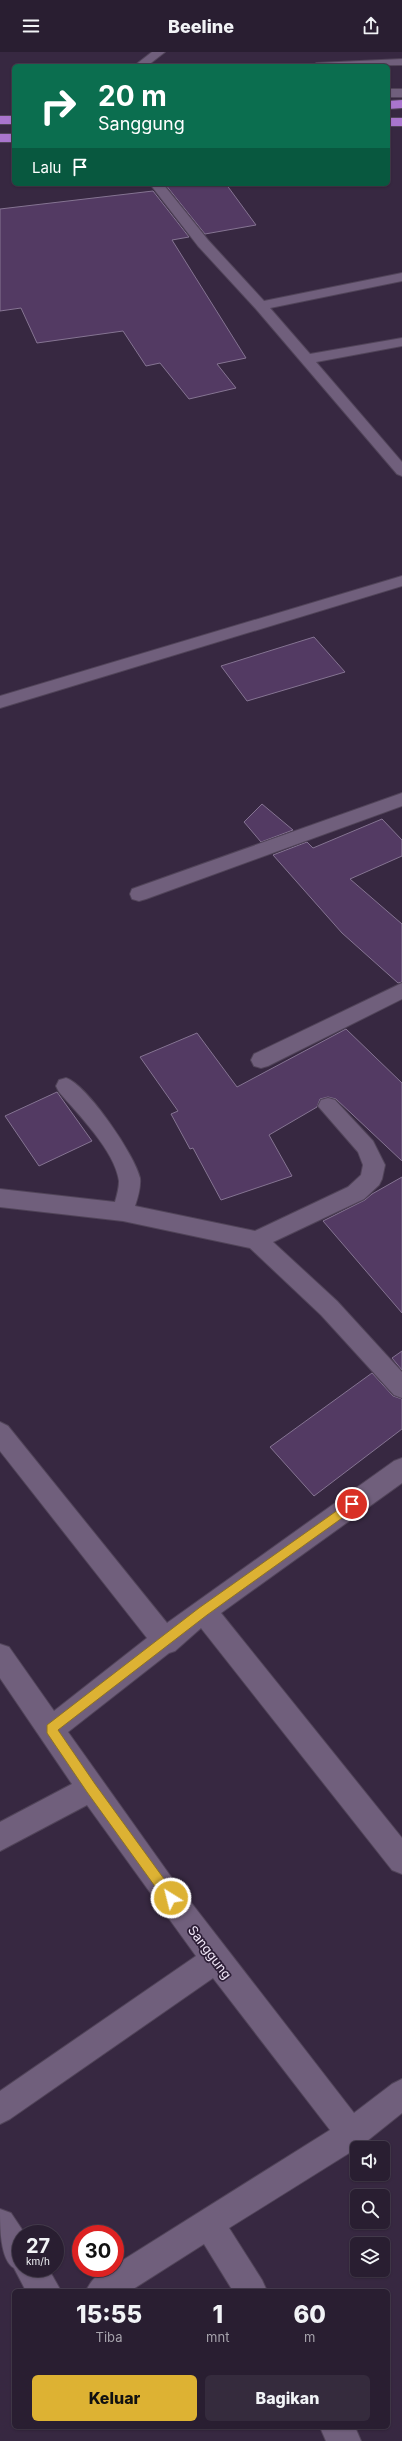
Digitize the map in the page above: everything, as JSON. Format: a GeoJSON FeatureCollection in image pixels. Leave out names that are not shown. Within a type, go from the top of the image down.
{"type":"FeatureCollection","features":[{"type":"Feature","properties":{"kind":"highway"},"geometry":{"type":"LineString","coordinates":[[390,105],[402,104]]}},
{"type":"Feature","properties":{"kind":"highway"},"geometry":{"type":"LineString","coordinates":[[0,120],[12,120]]}},
{"type":"Feature","properties":{"kind":"highway"},"geometry":{"type":"LineString","coordinates":[[390,122],[402,122]]}},
{"type":"Feature","properties":{"kind":"highway"},"geometry":{"type":"LineString","coordinates":[[0,138],[12,138]]}},
{"type":"Feature","properties":{"kind":"street"},"geometry":{"type":"LineString","coordinates":[[143,64],[159,52]]}},
{"type":"Feature","properties":{"kind":"street"},"geometry":{"type":"LineString","coordinates":[[360,64],[402,62]]}},
{"type":"Feature","properties":{"kind":"street"},"geometry":{"type":"LineString","coordinates":[[390,93],[402,92]]}},
{"type":"Feature","properties":{"kind":"street"},"geometry":{"type":"LineString","coordinates":[[158,186],[203,243],[261,306],[402,471]]}},
{"type":"Feature","properties":{"kind":"street"},"geometry":{"type":"LineString","coordinates":[[261,306],[402,277]]}},
{"type":"Feature","properties":{"kind":"street"},"geometry":{"type":"LineString","coordinates":[[307,360],[402,342]]}},
{"type":"Feature","properties":{"kind":"street"},"geometry":{"type":"LineString","coordinates":[[0,702],[402,581]]}},
{"type":"Feature","properties":{"kind":"street"},"geometry":{"type":"LineString","coordinates":[[139,894],[402,799]]}},
{"type":"Feature","properties":{"kind":"street"},"geometry":{"type":"LineString","coordinates":[[261,1060],[402,990]]}},
{"type":"Feature","properties":{"kind":"street"},"geometry":{"type":"LineString","coordinates":[[66,1086],[96,1122],[121,1158],[130,1179],[123,1212]]}},
{"type":"Feature","properties":{"kind":"street"},"geometry":{"type":"LineString","coordinates":[[256,1240],[356,1193],[371,1179],[374,1172],[374,1165],[366,1147],[328,1106]]}},
{"type":"Feature","properties":{"kind":"street"},"geometry":{"type":"LineString","coordinates":[[0,1198],[123,1212],[256,1240],[329,1308],[402,1388]]}},
{"type":"Feature","properties":{"kind":"street"},"geometry":{"type":"LineString","coordinates":[[0,1433],[166,1642]]}},
{"type":"Feature","properties":{"kind":"street"},"geometry":{"type":"LineString","coordinates":[[51,1729],[166,1642],[203,1612],[402,1469]]}},
{"type":"Feature","properties":{"kind":"street"},"geometry":{"type":"LineString","coordinates":[[203,1612],[402,1860]]}},
{"type":"Feature","properties":{"kind":"street","name":"Sanggung"},"geometry":{"type":"LineString","coordinates":[[0,1656],[91,1788],[215,1960],[351,2134]]}},
{"type":"Feature","properties":{"kind":"street"},"geometry":{"type":"LineString","coordinates":[[0,1837],[91,1788]]}},
{"type":"Feature","properties":{"kind":"street"},"geometry":{"type":"LineString","coordinates":[[0,2109],[215,1960]]}},
{"type":"Feature","properties":{"kind":"street"},"geometry":{"type":"LineString","coordinates":[[105,2289],[351,2134],[402,2094]]}},
{"type":"Feature","properties":{"kind":"street"},"geometry":{"type":"LineString","coordinates":[[208,2223],[250,2289]]}},
{"type":"Feature","properties":{"kind":"street"},"geometry":{"type":"LineString","coordinates":[[0,2224],[12,2242]]}},
{"type":"Feature","properties":{"kind":"street"},"geometry":{"type":"LineString","coordinates":[[35,2277],[44,2289]]}},
{"type":"Feature","properties":{"kind":"street"},"geometry":{"type":"LineString","coordinates":[[337,2429],[344,2441]]}},
{"type":"Feature","properties":{"kind":"building"},"geometry":{"type":"Polygon","coordinates":[[[167,186],[227,186],[256,225],[205,234],[167,186]]]}},
{"type":"Feature","properties":{"kind":"building"},"geometry":{"type":"Polygon","coordinates":[[[153,191],[189,237],[172,240],[246,358],[217,364],[236,388],[189,399],[160,363],[146,366],[123,331],[37,343],[21,308],[0,311],[0,209],[153,191]]]}},
{"type":"Feature","properties":{"kind":"building"},"geometry":{"type":"Polygon","coordinates":[[[314,637],[345,672],[247,701],[221,666],[314,637]]]}},
{"type":"Feature","properties":{"kind":"building"},"geometry":{"type":"Polygon","coordinates":[[[262,804],[293,830],[261,842],[244,822],[262,804]]]}},
{"type":"Feature","properties":{"kind":"building"},"geometry":{"type":"Polygon","coordinates":[[[382,819],[402,840],[402,856],[350,879],[402,924],[402,982],[398,983],[342,933],[273,855],[307,842],[313,848],[382,819]]]}},
{"type":"Feature","properties":{"kind":"building"},"geometry":{"type":"Polygon","coordinates":[[[346,1029],[402,1083],[402,1161],[336,1099],[328,1097],[320,1099],[317,1107],[269,1135],[292,1176],[221,1200],[193,1148],[190,1149],[171,1114],[178,1111],[140,1057],[197,1033],[237,1087],[346,1029]]]}},
{"type":"Feature","properties":{"kind":"building"},"geometry":{"type":"Polygon","coordinates":[[[57,1092],[92,1141],[39,1166],[5,1116],[57,1092]]]}},
{"type":"Feature","properties":{"kind":"building"},"geometry":{"type":"Polygon","coordinates":[[[402,1177],[402,1313],[323,1221],[365,1200],[372,1194],[402,1177]]]}},
{"type":"Feature","properties":{"kind":"building"},"geometry":{"type":"Polygon","coordinates":[[[402,1351],[402,1370],[392,1358],[402,1351]]]}},
{"type":"Feature","properties":{"kind":"building"},"geometry":{"type":"Polygon","coordinates":[[[372,1373],[393,1396],[402,1399],[402,1429],[314,1496],[270,1447],[372,1373]]]}},
{"type":"Feature","properties":{"kind":"route"},"geometry":{"type":"LineString","coordinates":[[171,1898],[91,1788],[51,1729],[166,1642],[203,1612],[352,1504]]}}]}
